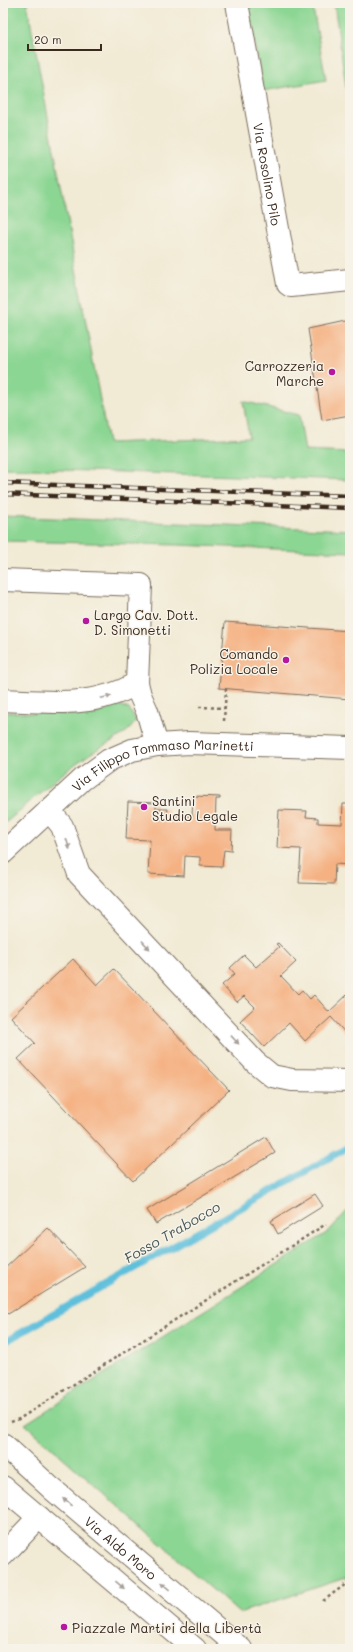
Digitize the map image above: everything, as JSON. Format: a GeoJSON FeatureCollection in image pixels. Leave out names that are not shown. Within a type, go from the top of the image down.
{"type":"FeatureCollection","features":[{"type":"Feature","properties":{"kind":"street","name":"Via Rosolino Pilo"},"geometry":{"type":"LineString","coordinates":[[237,3],[288,284],[292,286],[350,280]]}},
{"type":"Feature","properties":{"kind":"street"},"geometry":{"type":"LineString","coordinates":[[3,580],[141,585],[137,683],[157,745]]}},
{"type":"Feature","properties":{"kind":"street"},"geometry":{"type":"LineString","coordinates":[[3,700],[72,703],[110,696],[137,683]]}},
{"type":"Feature","properties":{"kind":"street","name":"Via Filippo Tommaso Marinetti"},"geometry":{"type":"LineString","coordinates":[[3,853],[83,779],[109,760],[132,750],[157,745],[189,743],[350,748]]}},
{"type":"Feature","properties":{"kind":"street"},"geometry":{"type":"LineString","coordinates":[[50,810],[62,826],[79,874],[255,1062],[272,1076],[292,1080],[350,1081]]}},
{"type":"Feature","properties":{"kind":"street","name":"Via Aldo Moro"},"geometry":{"type":"LineString","coordinates":[[5,1435],[51,1488],[241,1649]]}},
{"type":"Feature","properties":{"kind":"street"},"geometry":{"type":"LineString","coordinates":[[3,1487],[195,1649]]}},
{"type":"Feature","properties":{"kind":"street"},"geometry":{"type":"LineString","coordinates":[[3,1556],[39,1517]]}},
{"type":"Feature","properties":{"kind":"street"},"geometry":{"type":"LineString","coordinates":[[177,1634],[196,1611]]}},
{"type":"Feature","properties":{"kind":"path"},"geometry":{"type":"LineString","coordinates":[[223,744],[226,689]]}},
{"type":"Feature","properties":{"kind":"path"},"geometry":{"type":"LineString","coordinates":[[200,707],[225,708]]}},
{"type":"Feature","properties":{"kind":"path"},"geometry":{"type":"LineString","coordinates":[[5,1435],[12,1421],[26,1415],[326,1224]]}},
{"type":"Feature","properties":{"kind":"path"},"geometry":{"type":"LineString","coordinates":[[323,1601],[350,1581]]}},
{"type":"Feature","properties":{"kind":"green space"},"geometry":{"type":"Polygon","coordinates":[[[3,3],[27,3],[108,443],[249,437],[243,401],[299,415],[305,451],[350,453],[350,480],[3,468],[3,3]]]}},
{"type":"Feature","properties":{"kind":"green space"},"geometry":{"type":"Polygon","coordinates":[[[247,3],[312,3],[326,80],[263,91],[247,3]]]}},
{"type":"Feature","properties":{"kind":"green space"},"geometry":{"type":"Polygon","coordinates":[[[334,3],[350,3],[350,114],[334,3]]]}},
{"type":"Feature","properties":{"kind":"green space"},"geometry":{"type":"Polygon","coordinates":[[[3,516],[350,530],[350,552],[178,545],[3,541],[3,516]]]}},
{"type":"Feature","properties":{"kind":"green space"},"geometry":{"type":"Polygon","coordinates":[[[119,705],[129,709],[136,720],[134,724],[122,735],[76,763],[3,825],[3,712],[93,715],[119,705]]]}},
{"type":"Feature","properties":{"kind":"green space"},"geometry":{"type":"Polygon","coordinates":[[[350,1208],[350,1591],[348,1577],[239,1613],[25,1424],[328,1232],[350,1208]]]}},
{"type":"Feature","properties":{"kind":"building","name":"Carrozzeria Marche"},"geometry":{"type":"Polygon","coordinates":[[[350,320],[350,415],[322,420],[308,329],[350,320]]]}},
{"type":"Feature","properties":{"kind":"building","name":"Comando Polizia Locale"},"geometry":{"type":"Polygon","coordinates":[[[225,622],[350,631],[350,699],[219,688],[225,622]]]}},
{"type":"Feature","properties":{"kind":"building"},"geometry":{"type":"Polygon","coordinates":[[[193,796],[220,797],[220,799],[216,799],[215,830],[232,830],[231,851],[224,850],[222,867],[200,866],[200,857],[185,856],[184,876],[148,874],[150,840],[126,839],[128,802],[156,803],[156,809],[168,809],[167,815],[192,816],[193,796]]]}},
{"type":"Feature","properties":{"kind":"building"},"geometry":{"type":"Polygon","coordinates":[[[343,804],[350,804],[350,865],[335,864],[334,884],[299,883],[301,849],[277,848],[279,810],[307,811],[306,817],[318,818],[318,823],[342,824],[343,804]]]}},
{"type":"Feature","properties":{"kind":"building"},"geometry":{"type":"Polygon","coordinates":[[[278,943],[296,962],[281,976],[298,994],[302,990],[310,999],[314,995],[329,1012],[347,995],[350,998],[350,1038],[331,1017],[305,1041],[289,1023],[264,1047],[240,1021],[255,1007],[244,996],[237,1002],[222,985],[235,974],[230,968],[244,955],[256,967],[279,947],[276,944],[278,943]]]}},
{"type":"Feature","properties":{"kind":"building"},"geometry":{"type":"Polygon","coordinates":[[[73,959],[97,985],[114,969],[229,1090],[133,1181],[18,1059],[35,1043],[11,1017],[73,959]]]}},
{"type":"Feature","properties":{"kind":"building"},"geometry":{"type":"Polygon","coordinates":[[[266,1137],[275,1153],[156,1224],[147,1210],[266,1137]]]}},
{"type":"Feature","properties":{"kind":"building"},"geometry":{"type":"Polygon","coordinates":[[[315,1194],[323,1206],[278,1234],[271,1221],[315,1194]]]}},
{"type":"Feature","properties":{"kind":"building"},"geometry":{"type":"Polygon","coordinates":[[[48,1228],[85,1267],[8,1314],[3,1309],[3,1270],[48,1228]]]}},
{"type":"Feature","properties":{"kind":"waterway","name":"Fosso Trabocco"},"geometry":{"type":"LineString","coordinates":[[8,1340],[350,1146]]}},
{"type":"Feature","properties":{"kind":"railway"},"geometry":{"type":"LineString","coordinates":[[3,483],[350,496]]}},
{"type":"Feature","properties":{"kind":"railway"},"geometry":{"type":"LineString","coordinates":[[3,494],[350,508]]}},
{"type":"Feature","properties":{"kind":"place","name":"Carrozzeria Marche"},"geometry":{"type":"Point","coordinates":[332,372]}},
{"type":"Feature","properties":{"kind":"place","name":"Largo Cav. Dott. D. Simonetti"},"geometry":{"type":"Point","coordinates":[86,621]}},
{"type":"Feature","properties":{"kind":"place","name":"Comando Polizia Locale"},"geometry":{"type":"Point","coordinates":[286,660]}},
{"type":"Feature","properties":{"kind":"place","name":"Santini Studio Legale"},"geometry":{"type":"Point","coordinates":[144,807]}},
{"type":"Feature","properties":{"kind":"place","name":"Piazzale Martiri della Libertà"},"geometry":{"type":"Point","coordinates":[64,1627]}}]}
